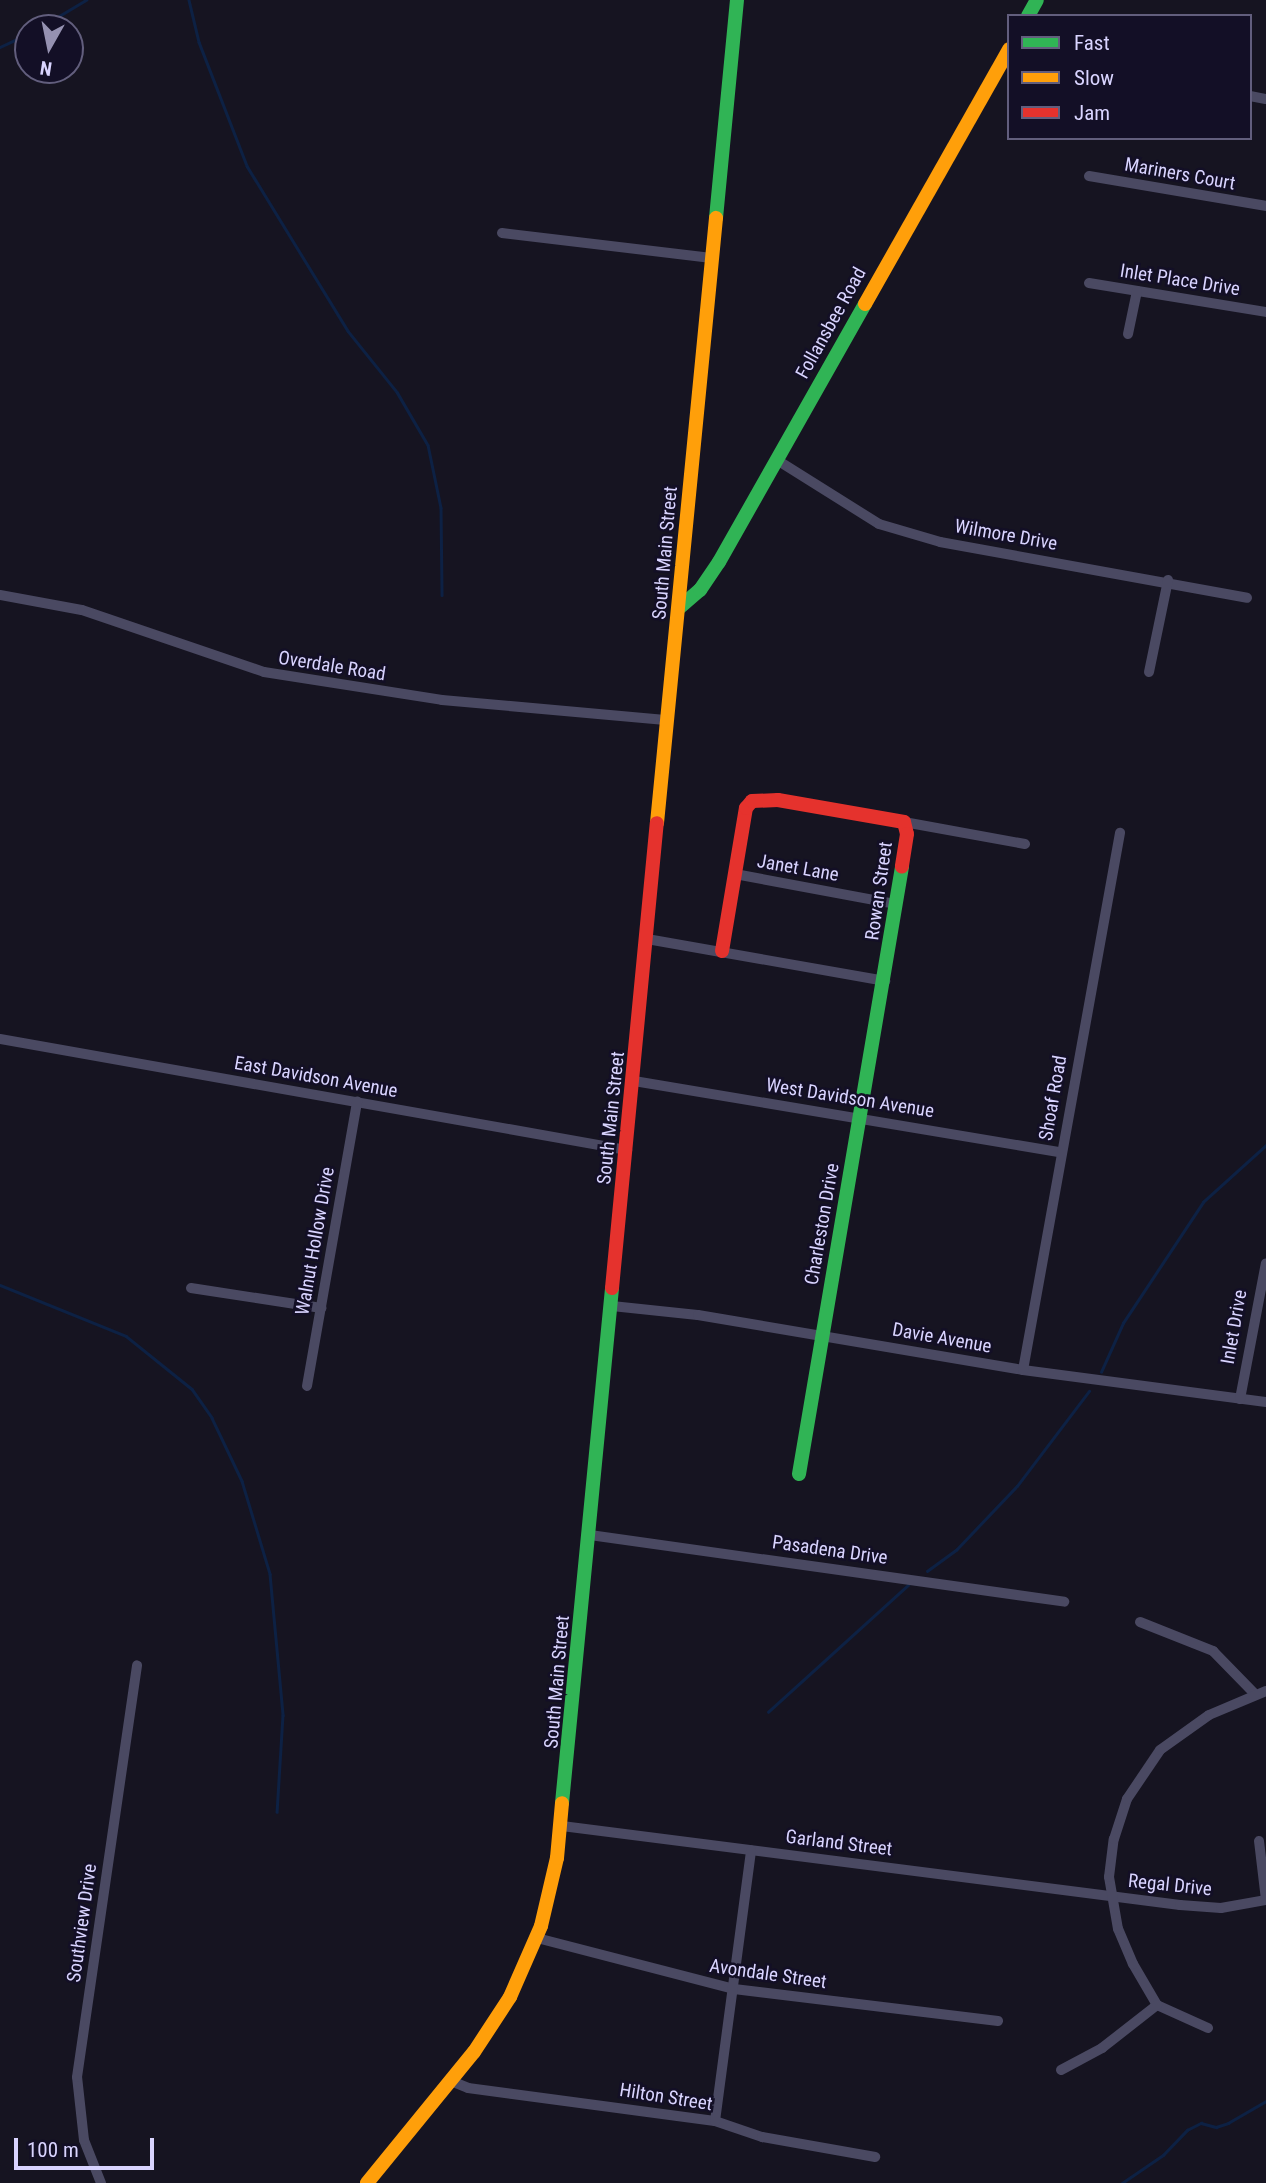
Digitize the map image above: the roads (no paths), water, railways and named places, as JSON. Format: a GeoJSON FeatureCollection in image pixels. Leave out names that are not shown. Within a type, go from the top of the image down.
{"type":"FeatureCollection","features":[{"type":"Feature","properties":{"kind":"main road","name":"South Main Street"},"geometry":{"type":"LineString","coordinates":[[367,2183],[451,2081],[510,1997],[537,1938],[554,1877],[562,1826],[737,0]]}},
{"type":"Feature","properties":{"kind":"main road","name":"Follansbee Road"},"geometry":{"type":"LineString","coordinates":[[679,608],[708,580],[1007,53]]}},
{"type":"Feature","properties":{"kind":"main road","name":"Rowan Street"},"geometry":{"type":"LineString","coordinates":[[722,951],[746,808],[759,798],[904,822],[906,834],[885,981]]}},
{"type":"Feature","properties":{"kind":"main road","name":"Charleston Drive"},"geometry":{"type":"LineString","coordinates":[[799,1474],[885,981]]}},
{"type":"Feature","properties":{"kind":"street","name":"Mariners Court"},"geometry":{"type":"LineString","coordinates":[[1089,176],[1266,206]]}},
{"type":"Feature","properties":{"kind":"street"},"geometry":{"type":"LineString","coordinates":[[502,233],[712,258]]}},
{"type":"Feature","properties":{"kind":"street","name":"Inlet Place Drive"},"geometry":{"type":"LineString","coordinates":[[1089,283],[1266,312]]}},
{"type":"Feature","properties":{"kind":"street"},"geometry":{"type":"LineString","coordinates":[[1128,334],[1137,291]]}},
{"type":"Feature","properties":{"kind":"street","name":"Wilmore Drive"},"geometry":{"type":"LineString","coordinates":[[777,460],[879,524],[940,542],[1168,580],[1201,592],[1247,598]]}},
{"type":"Feature","properties":{"kind":"street"},"geometry":{"type":"LineString","coordinates":[[1149,672],[1168,580]]}},
{"type":"Feature","properties":{"kind":"street","name":"Overdale Road"},"geometry":{"type":"LineString","coordinates":[[0,595],[82,610],[169,643],[277,674],[442,700],[668,720]]}},
{"type":"Feature","properties":{"kind":"street"},"geometry":{"type":"LineString","coordinates":[[904,822],[1025,844]]}},
{"type":"Feature","properties":{"kind":"street","name":"Shoaf Road"},"geometry":{"type":"LineString","coordinates":[[1023,1370],[1119,833]]}},
{"type":"Feature","properties":{"kind":"street","name":"Janet Lane"},"geometry":{"type":"LineString","coordinates":[[735,874],[896,904]]}},
{"type":"Feature","properties":{"kind":"street"},"geometry":{"type":"LineString","coordinates":[[647,939],[885,981]]}},
{"type":"Feature","properties":{"kind":"street","name":"East Davidson Avenue"},"geometry":{"type":"LineString","coordinates":[[0,1039],[626,1150]]}},
{"type":"Feature","properties":{"kind":"street","name":"West Davidson Avenue"},"geometry":{"type":"LineString","coordinates":[[634,1081],[1060,1152]]}},
{"type":"Feature","properties":{"kind":"street","name":"Walnut Hollow Drive"},"geometry":{"type":"LineString","coordinates":[[307,1387],[357,1101]]}},
{"type":"Feature","properties":{"kind":"street","name":"Inlet Drive"},"geometry":{"type":"LineString","coordinates":[[1240,1399],[1266,1263]]}},
{"type":"Feature","properties":{"kind":"street"},"geometry":{"type":"LineString","coordinates":[[191,1288],[321,1308]]}},
{"type":"Feature","properties":{"kind":"street","name":"Davie Avenue"},"geometry":{"type":"LineString","coordinates":[[612,1306],[822,1335],[1023,1370],[1266,1402]]}},
{"type":"Feature","properties":{"kind":"street","name":"Pasadena Drive"},"geometry":{"type":"LineString","coordinates":[[590,1535],[1064,1602]]}},
{"type":"Feature","properties":{"kind":"street"},"geometry":{"type":"LineString","coordinates":[[1140,1622],[1213,1651],[1261,1693],[1190,1726],[1149,1763],[1119,1819],[1110,1869],[1112,1896],[1123,1945],[1157,2005],[1208,2028]]}},
{"type":"Feature","properties":{"kind":"street","name":"Southview Drive"},"geometry":{"type":"LineString","coordinates":[[101,2183],[84,2140],[77,2077],[138,1665]]}},
{"type":"Feature","properties":{"kind":"street","name":"Garland Street"},"geometry":{"type":"LineString","coordinates":[[562,1826],[1112,1896]]}},
{"type":"Feature","properties":{"kind":"street"},"geometry":{"type":"LineString","coordinates":[[1258,1841],[1266,1900]]}},
{"type":"Feature","properties":{"kind":"street"},"geometry":{"type":"LineString","coordinates":[[715,2121],[751,1850]]}},
{"type":"Feature","properties":{"kind":"street","name":"Regal Drive"},"geometry":{"type":"LineString","coordinates":[[1112,1896],[1221,1908],[1266,1900]]}},
{"type":"Feature","properties":{"kind":"street","name":"Avondale Street"},"geometry":{"type":"LineString","coordinates":[[537,1938],[734,1989],[998,2021]]}},
{"type":"Feature","properties":{"kind":"street"},"geometry":{"type":"LineString","coordinates":[[1061,2070],[1102,2048],[1157,2005]]}},
{"type":"Feature","properties":{"kind":"street","name":"Hilton Street"},"geometry":{"type":"LineString","coordinates":[[451,2081],[468,2088],[715,2121],[762,2137],[874,2157]]}},
{"type":"Feature","properties":{"kind":"waterway"},"geometry":{"type":"LineString","coordinates":[[62,14],[86,0]]}},
{"type":"Feature","properties":{"kind":"waterway"},"geometry":{"type":"LineString","coordinates":[[189,0],[199,42],[247,166],[348,331],[397,392],[428,445],[441,508],[442,595]]}},
{"type":"Feature","properties":{"kind":"waterway"},"geometry":{"type":"LineString","coordinates":[[0,47],[14,40]]}},
{"type":"Feature","properties":{"kind":"waterway"},"geometry":{"type":"LineString","coordinates":[[1101,1372],[1123,1323],[1203,1202],[1266,1145]]}},
{"type":"Feature","properties":{"kind":"waterway"},"geometry":{"type":"LineString","coordinates":[[0,1285],[126,1336],[192,1389],[212,1418],[242,1481],[270,1574],[283,1715],[277,1812]]}},
{"type":"Feature","properties":{"kind":"waterway"},"geometry":{"type":"LineString","coordinates":[[927,1571],[956,1550],[1017,1486],[1089,1391]]}},
{"type":"Feature","properties":{"kind":"waterway"},"geometry":{"type":"LineString","coordinates":[[768,1712],[908,1585]]}},
{"type":"Feature","properties":{"kind":"waterway"},"geometry":{"type":"LineString","coordinates":[[1122,2183],[1163,2155],[1187,2130],[1201,2123],[1216,2127],[1228,2123],[1266,2101]]}}]}
